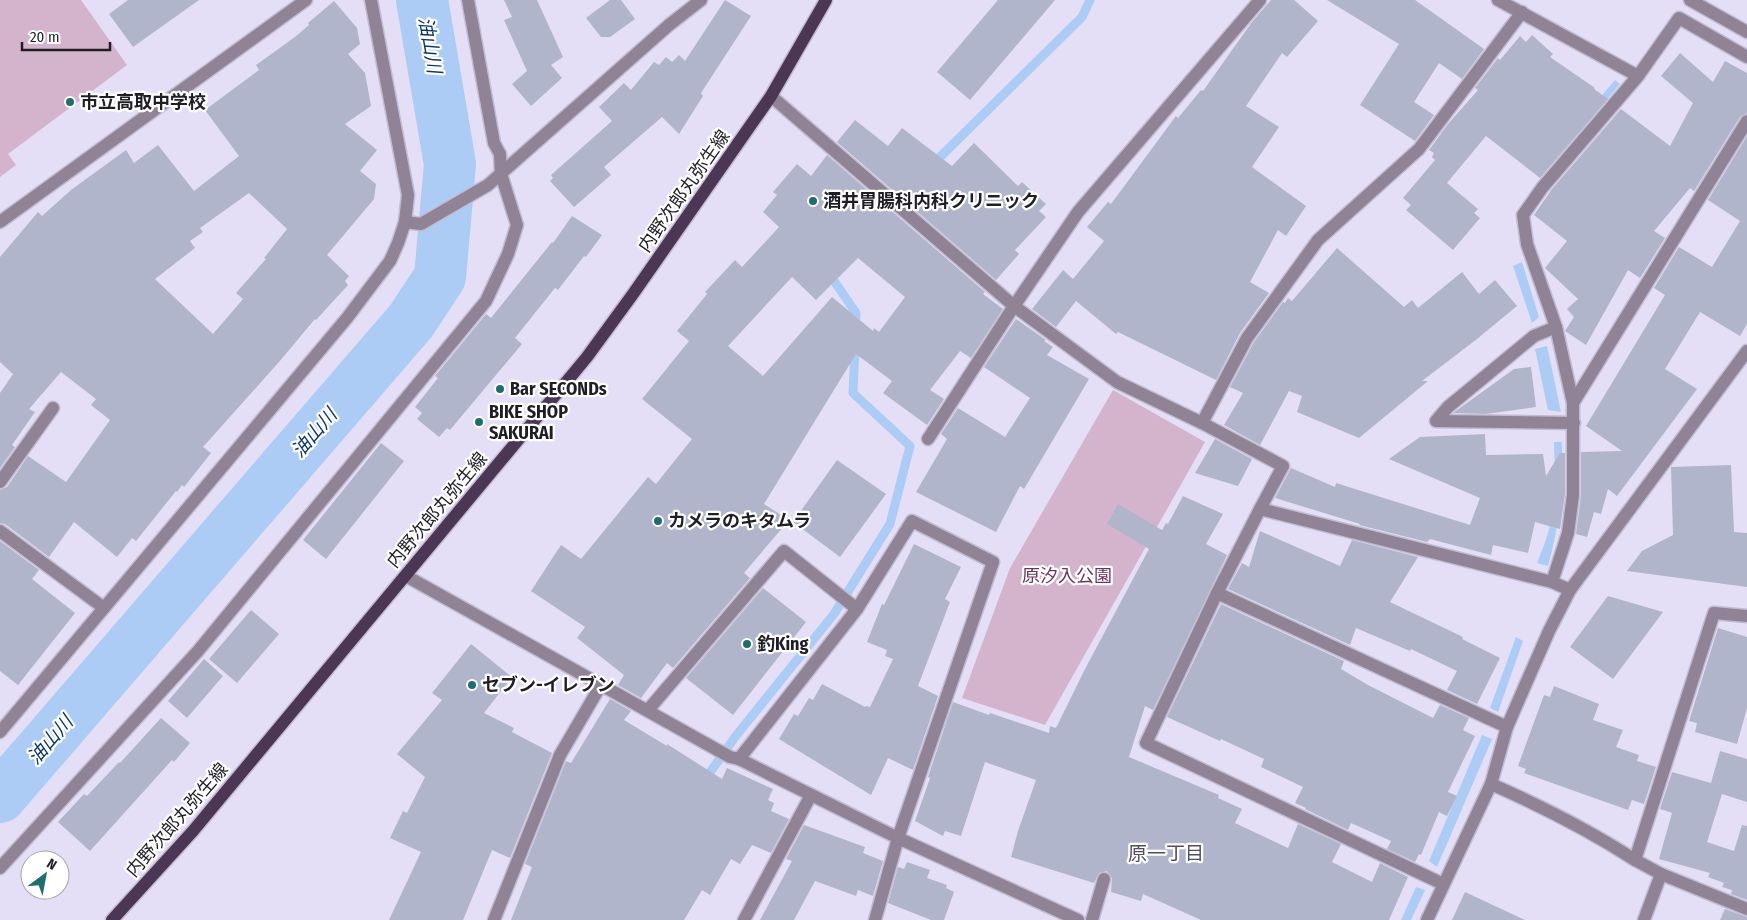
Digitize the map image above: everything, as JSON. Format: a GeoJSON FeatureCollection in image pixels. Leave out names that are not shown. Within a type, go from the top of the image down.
{"type":"FeatureCollection","features":[{"type":"Feature","properties":{"kind":"main road","name":"内野次郎丸弥生線"},"geometry":{"type":"LineString","coordinates":[[112,920],[193,831],[587,357],[771,96],[826,0]]}},
{"type":"Feature","properties":{"kind":"street"},"geometry":{"type":"LineString","coordinates":[[0,222],[306,0]]}},
{"type":"Feature","properties":{"kind":"street"},"geometry":{"type":"LineString","coordinates":[[0,732],[348,318],[390,261],[405,222],[408,195],[371,0]]}},
{"type":"Feature","properties":{"kind":"street"},"geometry":{"type":"LineString","coordinates":[[0,868],[198,651],[486,301],[508,254],[517,225],[501,174],[500,154],[494,144],[468,0]]}},
{"type":"Feature","properties":{"kind":"street"},"geometry":{"type":"LineString","coordinates":[[405,222],[422,224],[488,185],[669,25],[701,0]]}},
{"type":"Feature","properties":{"kind":"street"},"geometry":{"type":"LineString","coordinates":[[928,439],[1014,306],[1078,212],[1260,0]]}},
{"type":"Feature","properties":{"kind":"street"},"geometry":{"type":"LineString","coordinates":[[1498,0],[1638,76]]}},
{"type":"Feature","properties":{"kind":"street"},"geometry":{"type":"LineString","coordinates":[[1690,0],[1747,32]]}},
{"type":"Feature","properties":{"kind":"street"},"geometry":{"type":"LineString","coordinates":[[1202,423],[1248,338],[1318,240],[1419,148],[1522,12]]}},
{"type":"Feature","properties":{"kind":"street"},"geometry":{"type":"LineString","coordinates":[[1552,582],[1568,533],[1573,495],[1573,403],[1556,327],[1527,244],[1523,214],[1542,188],[1638,76],[1679,18],[1747,57]]}},
{"type":"Feature","properties":{"kind":"street"},"geometry":{"type":"LineString","coordinates":[[771,96],[1014,306],[1117,382],[1202,423],[1283,466],[1217,593],[1146,743],[1443,884]]}},
{"type":"Feature","properties":{"kind":"street"},"geometry":{"type":"LineString","coordinates":[[1573,403],[1747,121]]}},
{"type":"Feature","properties":{"kind":"street"},"geometry":{"type":"LineString","coordinates":[[1556,327],[1534,336],[1448,407],[1436,421],[1574,424]]}},
{"type":"Feature","properties":{"kind":"street"},"geometry":{"type":"LineString","coordinates":[[1426,920],[1491,784],[1508,727],[1548,631],[1570,590],[1747,351]]}},
{"type":"Feature","properties":{"kind":"street"},"geometry":{"type":"LineString","coordinates":[[0,482],[53,408]]}},
{"type":"Feature","properties":{"kind":"street"},"geometry":{"type":"LineString","coordinates":[[1260,510],[1552,582],[1570,590]]}},
{"type":"Feature","properties":{"kind":"street"},"geometry":{"type":"LineString","coordinates":[[735,758],[856,608],[912,520],[992,562],[898,838],[876,920]]}},
{"type":"Feature","properties":{"kind":"street"},"geometry":{"type":"LineString","coordinates":[[0,531],[104,608]]}},
{"type":"Feature","properties":{"kind":"street"},"geometry":{"type":"LineString","coordinates":[[648,710],[784,550],[856,608]]}},
{"type":"Feature","properties":{"kind":"street"},"geometry":{"type":"LineString","coordinates":[[406,576],[710,746],[898,838],[1078,920]]}},
{"type":"Feature","properties":{"kind":"street"},"geometry":{"type":"LineString","coordinates":[[1217,593],[1508,727]]}},
{"type":"Feature","properties":{"kind":"street"},"geometry":{"type":"LineString","coordinates":[[1635,860],[1714,613],[1747,616]]}},
{"type":"Feature","properties":{"kind":"street"},"geometry":{"type":"LineString","coordinates":[[494,920],[560,755],[601,686]]}},
{"type":"Feature","properties":{"kind":"street"},"geometry":{"type":"LineString","coordinates":[[1491,784],[1554,812],[1661,874],[1747,909]]}},
{"type":"Feature","properties":{"kind":"street"},"geometry":{"type":"LineString","coordinates":[[744,920],[811,795]]}},
{"type":"Feature","properties":{"kind":"street"},"geometry":{"type":"LineString","coordinates":[[1644,920],[1661,874]]}},
{"type":"Feature","properties":{"kind":"street"},"geometry":{"type":"LineString","coordinates":[[1092,920],[1104,879]]}},
{"type":"Feature","properties":{"kind":"green space"},"geometry":{"type":"Polygon","coordinates":[[[0,0],[81,0],[127,65],[8,154],[16,165],[0,177],[0,0]]]}},
{"type":"Feature","properties":{"kind":"green space","name":"原汐入公園"},"geometry":{"type":"Polygon","coordinates":[[[1113,390],[1205,442],[1045,725],[962,698],[1010,568],[1113,390]]]}},
{"type":"Feature","properties":{"kind":"water"},"geometry":{"type":"Polygon","coordinates":[[[1615,80],[1620,84],[1578,134],[1573,130],[1615,80]]]}},
{"type":"Feature","properties":{"kind":"water"},"geometry":{"type":"Polygon","coordinates":[[[1522,262],[1539,317],[1532,323],[1513,266],[1522,262]]]}},
{"type":"Feature","properties":{"kind":"water"},"geometry":{"type":"Polygon","coordinates":[[[1547,346],[1561,412],[1548,410],[1535,349],[1547,346]]]}},
{"type":"Feature","properties":{"kind":"water"},"geometry":{"type":"Polygon","coordinates":[[[1554,442],[1562,442],[1562,475],[1558,520],[1548,566],[1537,563],[1551,522],[1555,476],[1554,442]]]}},
{"type":"Feature","properties":{"kind":"water"},"geometry":{"type":"Polygon","coordinates":[[[1516,637],[1523,641],[1498,712],[1490,708],[1516,637]]]}},
{"type":"Feature","properties":{"kind":"water"},"geometry":{"type":"Polygon","coordinates":[[[1482,735],[1492,739],[1437,867],[1429,861],[1482,735]]]}},
{"type":"Feature","properties":{"kind":"water"},"geometry":{"type":"Polygon","coordinates":[[[1416,887],[1425,890],[1411,920],[1401,920],[1416,887]]]}},
{"type":"Feature","properties":{"kind":"building"},"geometry":{"type":"Polygon","coordinates":[[[128,0],[199,0],[133,47],[109,14],[128,0]]]}},
{"type":"Feature","properties":{"kind":"building"},"geometry":{"type":"Polygon","coordinates":[[[504,0],[537,0],[563,57],[551,65],[562,78],[531,106],[512,84],[527,71],[504,20],[512,17],[504,0]]]}},
{"type":"Feature","properties":{"kind":"building"},"geometry":{"type":"Polygon","coordinates":[[[610,0],[621,0],[635,19],[610,37],[601,37],[586,18],[610,0]]]}},
{"type":"Feature","properties":{"kind":"building"},"geometry":{"type":"Polygon","coordinates":[[[725,0],[751,16],[701,93],[703,96],[679,134],[662,117],[604,167],[611,175],[574,207],[550,181],[553,178],[551,175],[612,121],[599,107],[624,83],[631,90],[654,62],[659,65],[666,57],[672,62],[679,55],[685,61],[725,0]]]}},
{"type":"Feature","properties":{"kind":"building"},"geometry":{"type":"Polygon","coordinates":[[[998,0],[1055,0],[970,100],[937,72],[998,0]]]}},
{"type":"Feature","properties":{"kind":"building"},"geometry":{"type":"Polygon","coordinates":[[[1271,0],[1294,0],[1318,21],[1287,57],[1282,53],[1246,106],[1279,127],[1252,167],[1306,206],[1286,236],[1278,230],[1250,282],[1269,293],[1240,333],[1216,380],[1118,332],[1116,334],[1076,301],[1056,327],[1032,309],[1063,270],[1073,279],[1104,241],[1087,227],[1108,202],[1111,204],[1176,116],[1178,118],[1201,90],[1203,91],[1252,22],[1271,0]]]}},
{"type":"Feature","properties":{"kind":"building"},"geometry":{"type":"Polygon","coordinates":[[[1327,0],[1415,0],[1484,49],[1462,79],[1439,63],[1414,102],[1434,115],[1415,141],[1360,105],[1399,44],[1327,0]]]}},
{"type":"Feature","properties":{"kind":"building"},"geometry":{"type":"Polygon","coordinates":[[[334,1],[357,28],[360,44],[348,54],[365,73],[371,106],[345,124],[377,150],[360,171],[376,184],[374,199],[327,255],[349,276],[345,281],[348,285],[315,319],[203,447],[211,453],[184,487],[182,485],[176,491],[136,541],[132,538],[117,557],[74,522],[49,557],[5,524],[0,523],[0,490],[7,487],[28,456],[66,482],[110,420],[91,405],[96,399],[61,372],[29,409],[35,412],[12,445],[15,447],[0,468],[0,393],[13,374],[0,362],[0,257],[38,212],[42,216],[71,190],[126,150],[134,163],[158,145],[194,191],[239,156],[205,110],[259,70],[256,65],[295,37],[309,25],[308,23],[334,1]],[[249,193],[200,228],[203,232],[190,241],[195,248],[155,279],[213,334],[243,299],[236,293],[266,259],[264,258],[287,229],[249,193]]]}},
{"type":"Feature","properties":{"kind":"building"},"geometry":{"type":"Polygon","coordinates":[[[1532,35],[1553,54],[1550,57],[1608,99],[1540,178],[1486,136],[1447,183],[1478,209],[1474,213],[1480,218],[1453,250],[1406,210],[1411,205],[1403,198],[1435,160],[1432,157],[1434,153],[1429,150],[1448,124],[1478,90],[1475,88],[1498,58],[1500,60],[1520,36],[1526,42],[1532,35]]]}},
{"type":"Feature","properties":{"kind":"building"},"geometry":{"type":"Polygon","coordinates":[[[1680,53],[1713,82],[1725,61],[1747,73],[1747,113],[1740,117],[1694,191],[1690,188],[1654,231],[1665,238],[1640,278],[1628,270],[1586,345],[1565,331],[1574,317],[1567,309],[1578,299],[1545,268],[1567,241],[1534,215],[1552,189],[1621,109],[1670,146],[1693,103],[1661,76],[1680,53]]]}},
{"type":"Feature","properties":{"kind":"building"},"geometry":{"type":"Polygon","coordinates":[[[855,120],[888,146],[902,128],[952,166],[974,143],[1018,186],[1022,182],[1046,204],[1039,211],[1046,217],[1015,250],[1019,254],[996,280],[837,142],[855,120]]]}},
{"type":"Feature","properties":{"kind":"building"},"geometry":{"type":"Polygon","coordinates":[[[1747,136],[1747,324],[1740,336],[1700,312],[1665,369],[1697,389],[1617,496],[1608,489],[1601,514],[1594,512],[1587,537],[1576,534],[1581,495],[1581,452],[1622,451],[1586,426],[1665,295],[1654,288],[1679,247],[1712,267],[1740,221],[1708,200],[1747,136]]]}},
{"type":"Feature","properties":{"kind":"building"},"geometry":{"type":"Polygon","coordinates":[[[827,155],[985,292],[983,294],[1003,309],[971,358],[960,351],[930,390],[944,399],[927,425],[883,393],[892,381],[856,354],[764,504],[789,520],[744,573],[750,578],[673,668],[667,663],[641,698],[618,685],[624,675],[577,638],[585,627],[531,591],[561,545],[581,559],[648,477],[656,484],[692,439],[642,399],[689,341],[677,331],[707,294],[705,292],[735,260],[742,267],[779,227],[763,212],[777,195],[773,192],[797,164],[811,176],[827,155]],[[858,258],[816,300],[792,277],[728,346],[763,376],[832,297],[873,331],[874,328],[879,332],[905,297],[858,258]]]}},
{"type":"Feature","properties":{"kind":"building"},"geometry":{"type":"Polygon","coordinates":[[[572,216],[602,235],[586,257],[584,256],[558,290],[555,288],[515,338],[522,344],[450,430],[447,428],[439,437],[417,419],[422,413],[415,407],[438,378],[435,376],[486,314],[491,318],[553,243],[572,216]]]}},
{"type":"Feature","properties":{"kind":"building"},"geometry":{"type":"Polygon","coordinates":[[[1337,248],[1404,307],[1412,300],[1418,308],[1462,272],[1479,294],[1495,280],[1517,306],[1422,381],[1428,381],[1359,438],[1297,412],[1302,396],[1289,391],[1260,445],[1224,425],[1243,393],[1230,387],[1254,342],[1283,302],[1285,303],[1288,298],[1292,301],[1337,248]]]}},
{"type":"Feature","properties":{"kind":"building"},"geometry":{"type":"Polygon","coordinates":[[[1016,319],[1053,347],[1047,355],[1089,379],[1024,489],[1020,486],[996,532],[916,492],[947,439],[941,434],[958,408],[1005,437],[1030,398],[984,367],[1016,319]]]}},
{"type":"Feature","properties":{"kind":"building"},"geometry":{"type":"Polygon","coordinates":[[[1531,367],[1536,407],[1486,414],[1453,413],[1514,369],[1531,367]]]}},
{"type":"Feature","properties":{"kind":"building"},"geometry":{"type":"Polygon","coordinates":[[[1485,434],[1486,455],[1543,454],[1546,476],[1560,453],[1565,453],[1565,494],[1560,529],[1535,522],[1528,553],[1493,545],[1491,555],[1430,539],[1427,542],[1359,525],[1275,498],[1291,468],[1335,487],[1336,483],[1470,525],[1480,498],[1389,459],[1420,437],[1485,434]]]}},
{"type":"Feature","properties":{"kind":"building"},"geometry":{"type":"Polygon","coordinates":[[[1215,439],[1252,459],[1238,486],[1195,473],[1215,439]]]}},
{"type":"Feature","properties":{"kind":"building"},"geometry":{"type":"Polygon","coordinates":[[[381,443],[404,461],[326,559],[303,540],[381,443]]]}},
{"type":"Feature","properties":{"kind":"building"},"geometry":{"type":"Polygon","coordinates":[[[837,460],[886,494],[840,557],[793,522],[837,460]]]}},
{"type":"Feature","properties":{"kind":"building"},"geometry":{"type":"Polygon","coordinates":[[[1731,465],[1734,532],[1747,533],[1747,587],[1627,571],[1642,551],[1673,535],[1671,467],[1731,465]]]}},
{"type":"Feature","properties":{"kind":"building"},"geometry":{"type":"Polygon","coordinates":[[[1183,496],[1223,514],[1206,544],[1227,555],[1153,710],[1145,706],[1129,757],[1219,795],[1218,798],[1242,809],[1235,823],[1288,848],[1298,824],[1341,844],[1332,862],[1372,882],[1380,863],[1408,877],[1389,920],[1201,920],[1143,894],[1141,901],[1111,892],[1112,878],[1107,871],[1099,873],[1094,883],[1011,857],[1036,780],[985,762],[961,836],[945,831],[943,836],[915,821],[953,702],[1049,733],[1050,726],[1056,728],[1149,549],[1107,524],[1118,504],[1162,530],[1166,523],[1168,524],[1183,496]]]}},
{"type":"Feature","properties":{"kind":"building"},"geometry":{"type":"Polygon","coordinates":[[[1260,531],[1340,566],[1352,540],[1418,557],[1390,602],[1463,637],[1462,639],[1500,658],[1477,704],[1447,690],[1457,671],[1411,649],[1410,651],[1356,628],[1350,645],[1228,589],[1242,563],[1249,567],[1260,531]]]}},
{"type":"Feature","properties":{"kind":"building"},"geometry":{"type":"Polygon","coordinates":[[[0,541],[39,570],[32,579],[75,613],[18,685],[0,671],[0,541]]]}},
{"type":"Feature","properties":{"kind":"building"},"geometry":{"type":"Polygon","coordinates":[[[914,544],[961,567],[945,599],[950,602],[918,686],[938,696],[913,770],[888,758],[871,795],[779,739],[794,714],[798,716],[809,698],[813,700],[822,684],[865,707],[870,707],[893,659],[885,656],[887,650],[867,642],[882,604],[884,605],[914,544]]]}},
{"type":"Feature","properties":{"kind":"building"},"geometry":{"type":"Polygon","coordinates":[[[763,588],[806,622],[733,715],[686,678],[763,588]]]}},
{"type":"Feature","properties":{"kind":"building"},"geometry":{"type":"Polygon","coordinates":[[[1608,596],[1663,612],[1613,679],[1570,647],[1608,596]]]}},
{"type":"Feature","properties":{"kind":"building"},"geometry":{"type":"Polygon","coordinates":[[[1221,604],[1344,661],[1341,669],[1433,718],[1440,705],[1469,718],[1463,730],[1475,736],[1448,792],[1457,796],[1447,816],[1439,812],[1421,855],[1419,854],[1415,862],[1387,849],[1391,841],[1351,823],[1348,830],[1295,803],[1303,787],[1261,767],[1264,759],[1167,717],[1221,604]]]}},
{"type":"Feature","properties":{"kind":"building"},"geometry":{"type":"Polygon","coordinates":[[[251,610],[279,634],[237,683],[209,659],[251,610]]]}},
{"type":"Feature","properties":{"kind":"building"},"geometry":{"type":"Polygon","coordinates":[[[1718,628],[1747,637],[1747,708],[1737,744],[1695,732],[1697,723],[1689,721],[1718,628]]]}},
{"type":"Feature","properties":{"kind":"building"},"geometry":{"type":"Polygon","coordinates":[[[471,644],[512,677],[484,713],[514,728],[512,732],[552,753],[510,858],[492,850],[463,920],[389,920],[421,852],[390,838],[403,811],[407,813],[425,777],[397,754],[442,700],[432,693],[471,644]]]}},
{"type":"Feature","properties":{"kind":"building"},"geometry":{"type":"Polygon","coordinates":[[[204,659],[223,676],[187,718],[168,701],[204,659]]]}},
{"type":"Feature","properties":{"kind":"building"},"geometry":{"type":"Polygon","coordinates":[[[1554,686],[1599,704],[1593,720],[1623,730],[1616,747],[1639,755],[1637,761],[1656,767],[1644,804],[1632,800],[1628,810],[1524,773],[1526,769],[1518,766],[1544,695],[1550,697],[1554,686]]]}},
{"type":"Feature","properties":{"kind":"building"},"geometry":{"type":"Polygon","coordinates":[[[610,699],[631,711],[624,720],[667,746],[667,744],[722,779],[727,768],[773,789],[768,800],[774,803],[771,811],[789,819],[771,853],[752,845],[740,864],[731,859],[710,895],[702,890],[684,920],[511,920],[532,867],[525,864],[566,761],[571,763],[610,699]]]}},
{"type":"Feature","properties":{"kind":"building"},"geometry":{"type":"Polygon","coordinates":[[[161,718],[190,743],[174,762],[172,760],[90,851],[58,822],[84,794],[87,796],[120,763],[161,718]]]}},
{"type":"Feature","properties":{"kind":"building"},"geometry":{"type":"Polygon","coordinates":[[[1720,751],[1747,759],[1747,802],[1722,794],[1707,842],[1734,851],[1742,825],[1747,826],[1747,900],[1731,894],[1732,890],[1722,887],[1724,883],[1708,877],[1710,873],[1659,859],[1672,813],[1660,809],[1672,772],[1711,783],[1720,751]]]}},
{"type":"Feature","properties":{"kind":"building"},"geometry":{"type":"Polygon","coordinates":[[[804,825],[865,847],[863,853],[883,861],[873,896],[858,890],[856,896],[815,881],[794,920],[760,920],[792,861],[786,859],[804,825]]]}},
{"type":"Feature","properties":{"kind":"building"},"geometry":{"type":"Polygon","coordinates":[[[907,862],[930,870],[927,878],[947,885],[946,888],[954,892],[944,920],[931,920],[888,903],[898,867],[904,869],[907,862]]]}},
{"type":"Feature","properties":{"kind":"building"},"geometry":{"type":"Polygon","coordinates":[[[1465,892],[1525,920],[1452,920],[1465,892]]]}},
{"type":"Feature","properties":{"kind":"building"},"geometry":{"type":"Polygon","coordinates":[[[1725,909],[1747,917],[1747,920],[1720,920],[1725,909]]]}},
{"type":"Feature","properties":{"kind":"waterway","name":"油山川"},"geometry":{"type":"LineString","coordinates":[[0,797],[411,321],[440,277],[450,164],[422,0]]}},
{"type":"Feature","properties":{"kind":"waterway"},"geometry":{"type":"LineString","coordinates":[[933,164],[1082,17],[1090,0]]}},
{"type":"Feature","properties":{"kind":"waterway"},"geometry":{"type":"LineString","coordinates":[[828,272],[856,313],[855,329]]}},
{"type":"Feature","properties":{"kind":"waterway"},"geometry":{"type":"LineString","coordinates":[[704,781],[735,737],[834,614],[890,524],[910,446],[853,393],[855,347]]}},
{"type":"Feature","properties":{"kind":"place","name":"市立高取中学校"},"geometry":{"type":"Point","coordinates":[70,102]}},
{"type":"Feature","properties":{"kind":"place","name":"酒井胃腸科内科クリニック"},"geometry":{"type":"Point","coordinates":[813,201]}},
{"type":"Feature","properties":{"kind":"place","name":"Bar SECONDs"},"geometry":{"type":"Point","coordinates":[500,389]}},
{"type":"Feature","properties":{"kind":"place","name":"BIKE SHOP SAKURAI"},"geometry":{"type":"Point","coordinates":[479,422]}},
{"type":"Feature","properties":{"kind":"place","name":"カメラのキタムラ"},"geometry":{"type":"Point","coordinates":[658,521]}},
{"type":"Feature","properties":{"kind":"place","name":"釣King"},"geometry":{"type":"Point","coordinates":[747,644]}},
{"type":"Feature","properties":{"kind":"place","name":"セブン-イレブン"},"geometry":{"type":"Point","coordinates":[472,685]}},
{"type":"Feature","properties":{"kind":"district","name":"原一丁目"},"geometry":{"type":"Point","coordinates":[1166,853]}}]}
